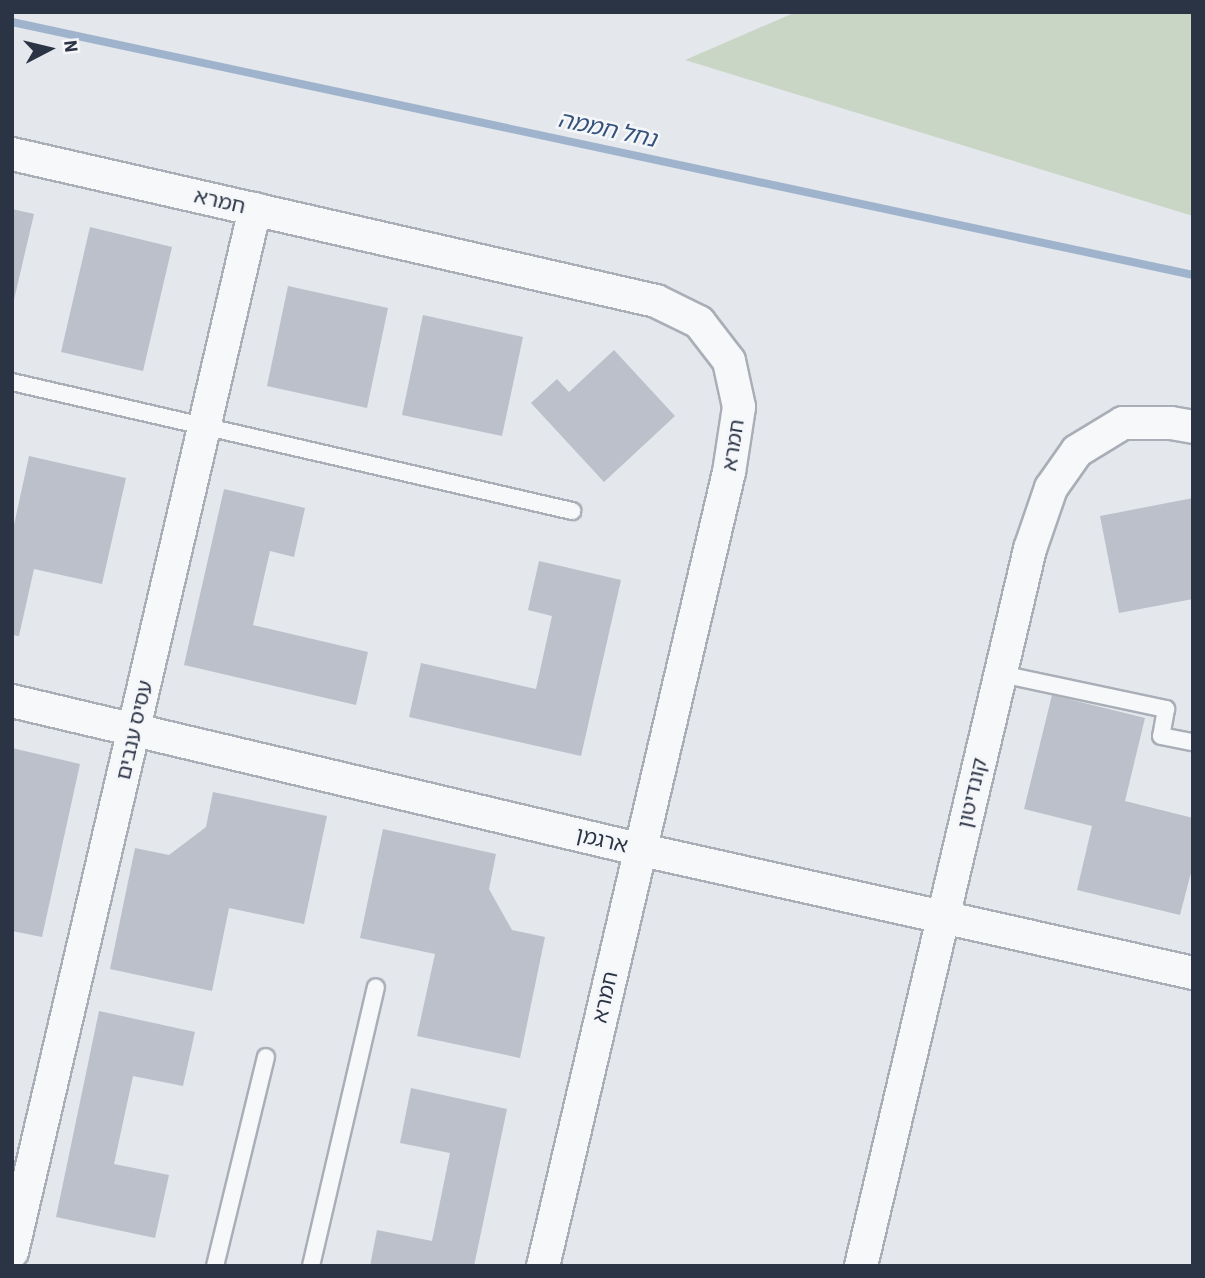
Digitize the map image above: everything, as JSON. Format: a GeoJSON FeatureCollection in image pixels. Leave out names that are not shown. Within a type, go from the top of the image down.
{"type":"FeatureCollection","features":[{"type":"Feature","properties":{"kind":"street","name":"חמרא"},"geometry":{"type":"LineString","coordinates":[[12,154],[656,301],[699,322],[729,361],[739,407],[729,472],[638,849],[543,1266]]}},
{"type":"Feature","properties":{"kind":"street","name":"עסיס ענבים"},"geometry":{"type":"LineString","coordinates":[[12,1252],[255,209]]}},
{"type":"Feature","properties":{"kind":"street","name":"קונדיטון"},"geometry":{"type":"LineString","coordinates":[[861,1266],[1030,549],[1051,488],[1077,451],[1123,423],[1171,423],[1193,427]]}},
{"type":"Feature","properties":{"kind":"street","name":"ארגמן"},"geometry":{"type":"LineString","coordinates":[[12,701],[638,849],[1193,973]]}},
{"type":"Feature","properties":{"kind":"lane"},"geometry":{"type":"LineString","coordinates":[[12,382],[572,511]]}},
{"type":"Feature","properties":{"kind":"lane"},"geometry":{"type":"LineString","coordinates":[[1001,674],[1166,709],[1161,736],[1193,743]]}},
{"type":"Feature","properties":{"kind":"lane"},"geometry":{"type":"LineString","coordinates":[[311,1266],[376,987]]}},
{"type":"Feature","properties":{"kind":"lane"},"geometry":{"type":"LineString","coordinates":[[215,1266],[266,1057]]}},
{"type":"Feature","properties":{"kind":"green space"},"geometry":{"type":"Polygon","coordinates":[[[796,12],[1193,12],[1193,216],[685,60],[796,12]]]}},
{"type":"Feature","properties":{"kind":"building"},"geometry":{"type":"Polygon","coordinates":[[[12,209],[34,214],[13,304],[12,304],[12,209]]]}},
{"type":"Feature","properties":{"kind":"building"},"geometry":{"type":"Polygon","coordinates":[[[90,227],[172,247],[143,371],[61,352],[90,227]]]}},
{"type":"Feature","properties":{"kind":"building"},"geometry":{"type":"Polygon","coordinates":[[[288,286],[388,308],[367,408],[267,386],[288,286]]]}},
{"type":"Feature","properties":{"kind":"building"},"geometry":{"type":"Polygon","coordinates":[[[423,315],[523,337],[502,436],[402,415],[423,315]]]}},
{"type":"Feature","properties":{"kind":"building"},"geometry":{"type":"Polygon","coordinates":[[[614,350],[675,416],[604,482],[531,403],[557,379],[569,392],[614,350]]]}},
{"type":"Feature","properties":{"kind":"building"},"geometry":{"type":"Polygon","coordinates":[[[29,456],[126,478],[102,584],[34,569],[19,636],[12,635],[12,534],[29,456]]]}},
{"type":"Feature","properties":{"kind":"building"},"geometry":{"type":"Polygon","coordinates":[[[224,489],[305,508],[294,557],[270,551],[253,625],[368,652],[356,705],[184,665],[224,489]]]}},
{"type":"Feature","properties":{"kind":"building"},"geometry":{"type":"Polygon","coordinates":[[[1193,498],[1193,599],[1119,613],[1100,516],[1193,498]]]}},
{"type":"Feature","properties":{"kind":"building"},"geometry":{"type":"Polygon","coordinates":[[[539,561],[621,580],[581,756],[409,717],[421,663],[536,689],[552,616],[528,610],[539,561]]]}},
{"type":"Feature","properties":{"kind":"building"},"geometry":{"type":"Polygon","coordinates":[[[1052,695],[1145,718],[1125,801],[1193,818],[1193,865],[1180,915],[1077,890],[1092,826],[1024,809],[1052,695]]]}},
{"type":"Feature","properties":{"kind":"building"},"geometry":{"type":"Polygon","coordinates":[[[12,748],[80,764],[42,937],[12,931],[12,748]]]}},
{"type":"Feature","properties":{"kind":"building"},"geometry":{"type":"Polygon","coordinates":[[[213,792],[327,816],[304,924],[229,908],[212,991],[110,969],[135,848],[169,855],[206,827],[213,792]]]}},
{"type":"Feature","properties":{"kind":"building"},"geometry":{"type":"Polygon","coordinates":[[[383,829],[496,854],[489,889],[512,930],[545,937],[520,1058],[417,1036],[435,954],[360,938],[383,829]]]}},
{"type":"Feature","properties":{"kind":"building"},"geometry":{"type":"Polygon","coordinates":[[[99,1011],[195,1032],[183,1086],[133,1076],[114,1164],[169,1175],[155,1238],[56,1217],[99,1011]]]}},
{"type":"Feature","properties":{"kind":"building"},"geometry":{"type":"Polygon","coordinates":[[[411,1088],[507,1109],[474,1266],[370,1266],[377,1230],[432,1241],[450,1153],[400,1143],[411,1088]]]}},
{"type":"Feature","properties":{"kind":"waterway","name":"נחל חממה"},"geometry":{"type":"LineString","coordinates":[[12,22],[1193,275]]}}]}
